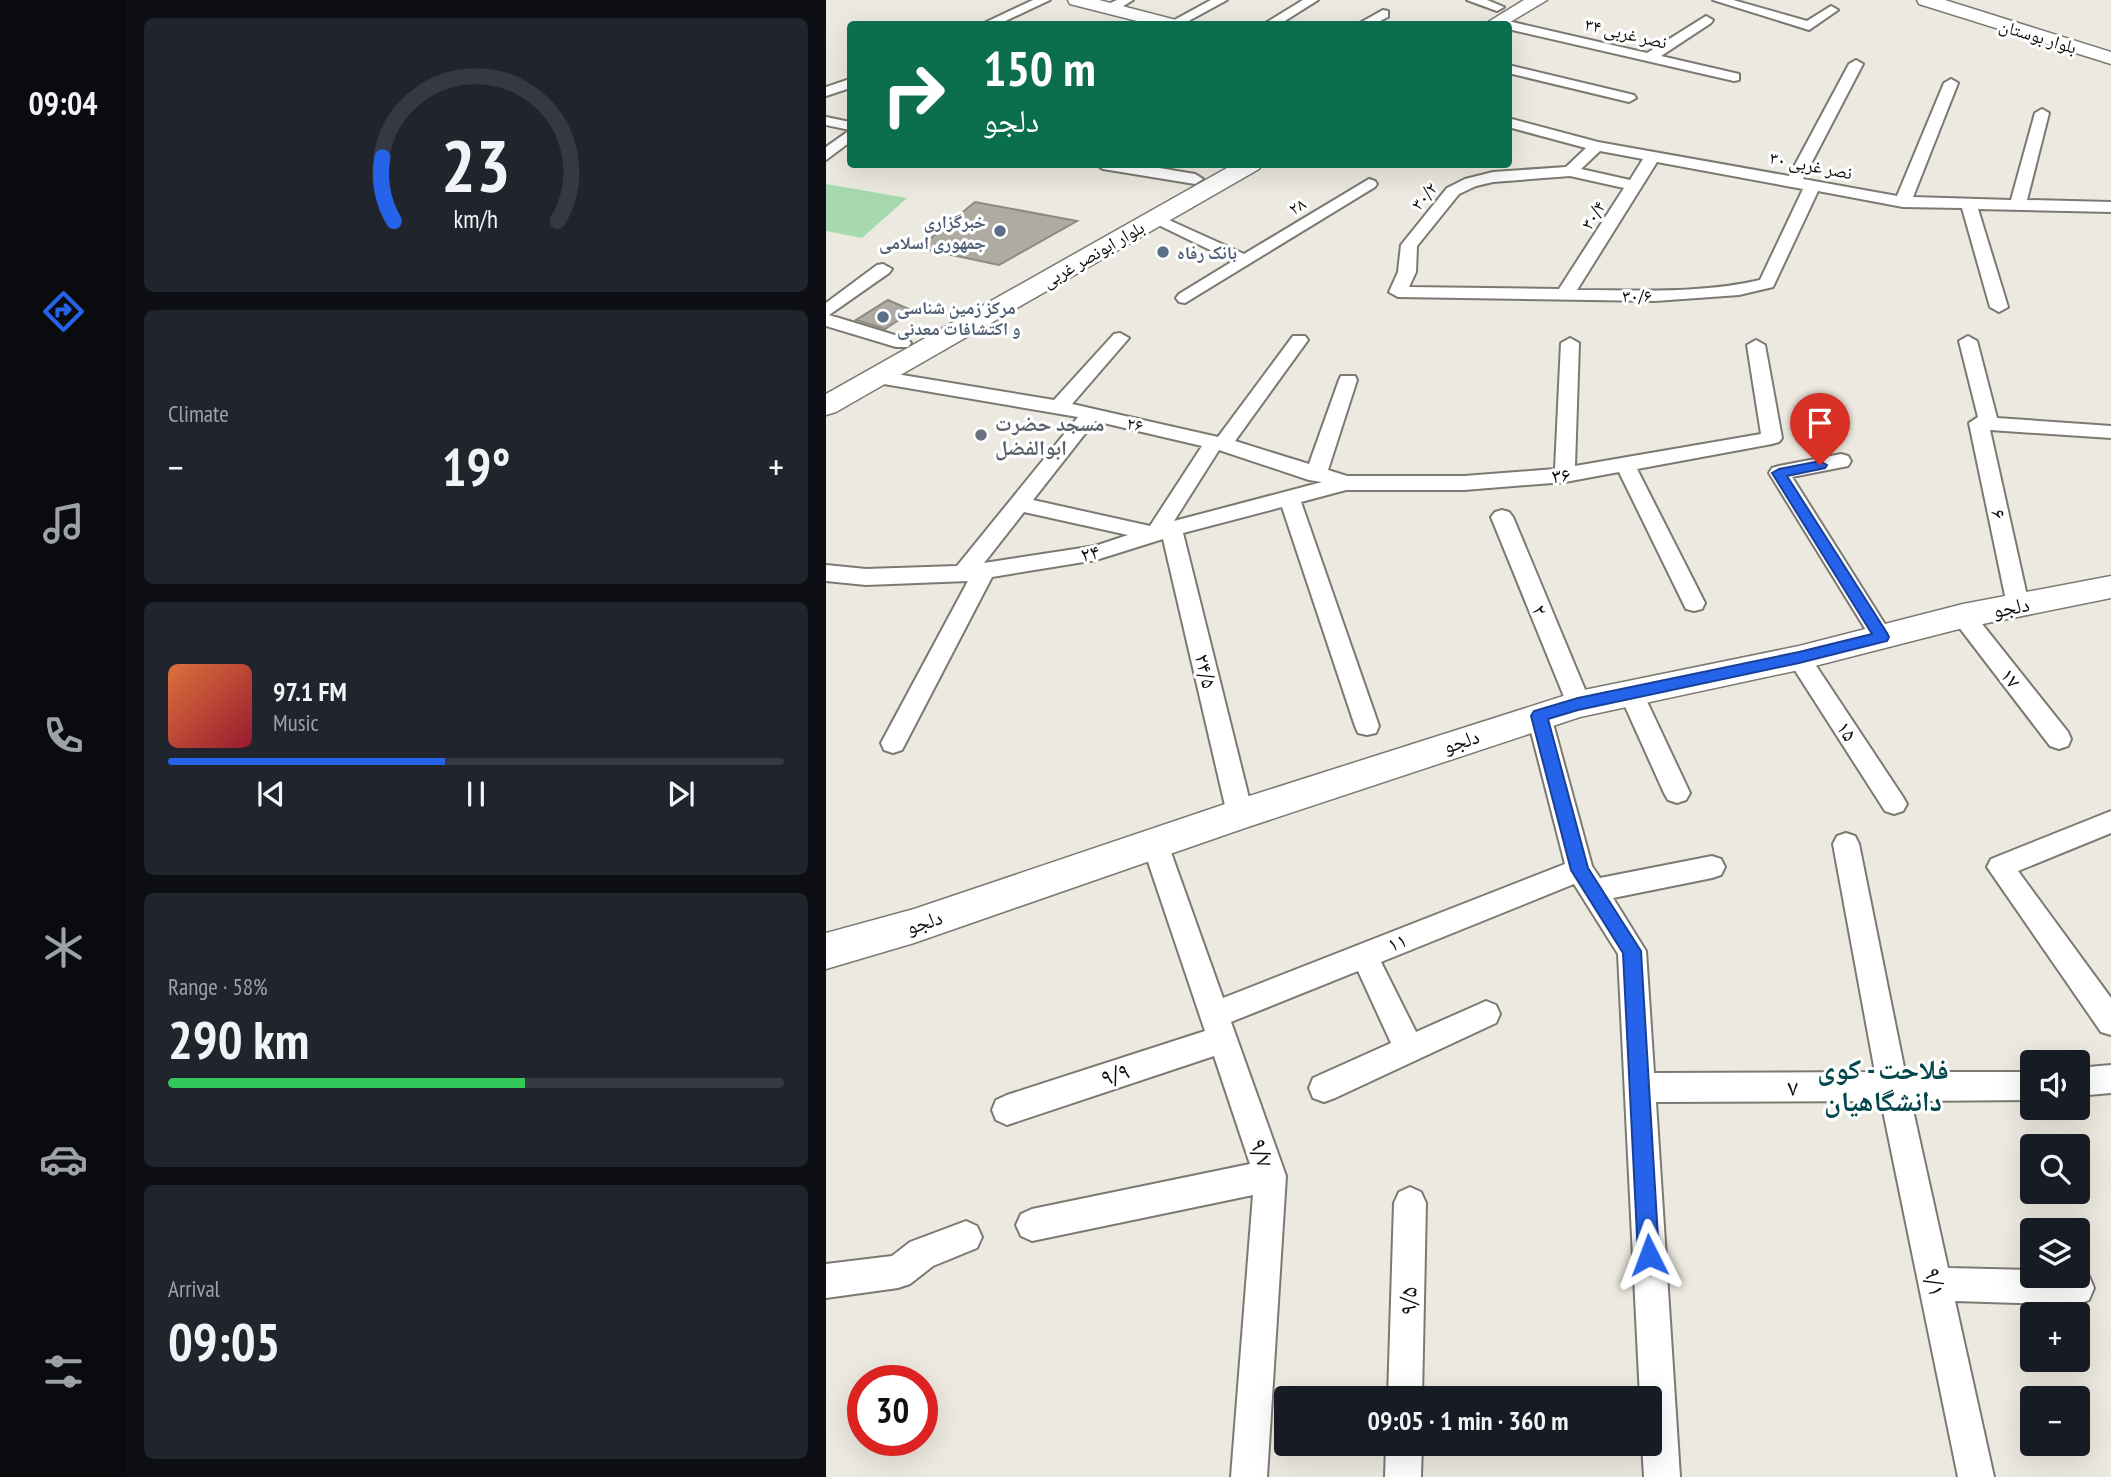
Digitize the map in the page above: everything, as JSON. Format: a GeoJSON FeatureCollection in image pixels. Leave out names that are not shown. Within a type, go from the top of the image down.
{"type":"FeatureCollection","features":[{"type":"Feature","properties":{"kind":"main road"},"geometry":{"type":"LineString","coordinates":[[1077,0],[1157,21]]}},
{"type":"Feature","properties":{"kind":"main road"},"geometry":{"type":"LineString","coordinates":[[1496,15],[1538,0]]}},
{"type":"Feature","properties":{"kind":"main road","name":"بلوار بوستان"},"geometry":{"type":"LineString","coordinates":[[1926,0],[2111,58]]}},
{"type":"Feature","properties":{"kind":"main road","name":"بلوار بوستان"},"geometry":{"type":"LineString","coordinates":[[1954,0],[2111,49]]}},
{"type":"Feature","properties":{"kind":"main road","name":"بلوار ابونصر غربی"},"geometry":{"type":"LineString","coordinates":[[826,386],[1213,168]]}},
{"type":"Feature","properties":{"kind":"main road","name":"بلوار ابونصر غربی"},"geometry":{"type":"LineString","coordinates":[[826,407],[1244,168]]}},
{"type":"Feature","properties":{"kind":"main road","name":"دلجو"},"geometry":{"type":"LineString","coordinates":[[826,951],[914,926],[1240,814],[1578,704],[1799,658],[1964,616],[2111,587]]}},
{"type":"Feature","properties":{"kind":"street"},"geometry":{"type":"LineString","coordinates":[[996,21],[1044,0]]}},
{"type":"Feature","properties":{"kind":"street"},"geometry":{"type":"LineString","coordinates":[[1109,9],[1127,0]]}},
{"type":"Feature","properties":{"kind":"street"},"geometry":{"type":"LineString","coordinates":[[1180,21],[1222,0]]}},
{"type":"Feature","properties":{"kind":"street"},"geometry":{"type":"LineString","coordinates":[[1276,21],[1312,0]]}},
{"type":"Feature","properties":{"kind":"street"},"geometry":{"type":"LineString","coordinates":[[1719,0],[1809,26],[1831,10]]}},
{"type":"Feature","properties":{"kind":"street"},"geometry":{"type":"LineString","coordinates":[[1370,21],[1383,14]]}},
{"type":"Feature","properties":{"kind":"street","name":"نصر غربی ۳۴"},"geometry":{"type":"LineString","coordinates":[[1496,15],[1647,59],[1734,78]]}},
{"type":"Feature","properties":{"kind":"street"},"geometry":{"type":"LineString","coordinates":[[1647,59],[1706,20]]}},
{"type":"Feature","properties":{"kind":"street"},"geometry":{"type":"LineString","coordinates":[[1794,181],[1856,64]]}},
{"type":"Feature","properties":{"kind":"street"},"geometry":{"type":"LineString","coordinates":[[1512,70],[1629,98]]}},
{"type":"Feature","properties":{"kind":"street"},"geometry":{"type":"LineString","coordinates":[[1903,202],[1951,83]]}},
{"type":"Feature","properties":{"kind":"street"},"geometry":{"type":"LineString","coordinates":[[826,92],[847,84]]}},
{"type":"Feature","properties":{"kind":"street"},"geometry":{"type":"LineString","coordinates":[[2018,205],[2042,113]]}},
{"type":"Feature","properties":{"kind":"street"},"geometry":{"type":"LineString","coordinates":[[826,121],[847,124]]}},
{"type":"Feature","properties":{"kind":"street","name":"نصر غربی ۳۰"},"geometry":{"type":"LineString","coordinates":[[1512,123],[1597,146],[1903,202],[2111,207]]}},
{"type":"Feature","properties":{"kind":"street"},"geometry":{"type":"LineString","coordinates":[[826,155],[847,138]]}},
{"type":"Feature","properties":{"kind":"street"},"geometry":{"type":"LineString","coordinates":[[1570,172],[1597,146]]}},
{"type":"Feature","properties":{"kind":"street","name":"۳۰/۴"},"geometry":{"type":"LineString","coordinates":[[1565,294],[1653,156]]}},
{"type":"Feature","properties":{"kind":"street"},"geometry":{"type":"LineString","coordinates":[[1128,168],[1195,179]]}},
{"type":"Feature","properties":{"kind":"street","name":"۳۰/۲"},"geometry":{"type":"LineString","coordinates":[[1398,292],[1407,272],[1409,245],[1453,191],[1471,181],[1570,172],[1634,186]]}},
{"type":"Feature","properties":{"kind":"street","name":"۲۸"},"geometry":{"type":"LineString","coordinates":[[1185,298],[1369,184]]}},
{"type":"Feature","properties":{"kind":"street","name":"۳۰/۶"},"geometry":{"type":"LineString","coordinates":[[1398,292],[1656,296],[1739,290],[1767,283],[1812,185]]}},
{"type":"Feature","properties":{"kind":"street"},"geometry":{"type":"LineString","coordinates":[[1969,205],[1999,307]]}},
{"type":"Feature","properties":{"kind":"street"},"geometry":{"type":"LineString","coordinates":[[1154,219],[1245,261]]}},
{"type":"Feature","properties":{"kind":"street"},"geometry":{"type":"LineString","coordinates":[[826,311],[883,269]]}},
{"type":"Feature","properties":{"kind":"street"},"geometry":{"type":"LineString","coordinates":[[826,320],[902,343]]}},
{"type":"Feature","properties":{"kind":"street"},"geometry":{"type":"LineString","coordinates":[[1059,407],[1120,338]]}},
{"type":"Feature","properties":{"kind":"street"},"geometry":{"type":"LineString","coordinates":[[1019,504],[1163,532],[1218,443],[1298,340]]}},
{"type":"Feature","properties":{"kind":"street","name":"۶"},"geometry":{"type":"LineString","coordinates":[[1968,341],[2018,605]]}},
{"type":"Feature","properties":{"kind":"street"},"geometry":{"type":"LineString","coordinates":[[1565,475],[1570,343]]}},
{"type":"Feature","properties":{"kind":"street","name":"۳۶"},"geometry":{"type":"LineString","coordinates":[[1346,483],[1464,483],[1565,475],[1772,438],[1756,345]]}},
{"type":"Feature","properties":{"kind":"street","name":"۲۶"},"geometry":{"type":"LineString","coordinates":[[877,377],[1091,414],[1218,443],[1346,483]]}},
{"type":"Feature","properties":{"kind":"street"},"geometry":{"type":"LineString","coordinates":[[1315,475],[1349,380]]}},
{"type":"Feature","properties":{"kind":"street"},"geometry":{"type":"LineString","coordinates":[[893,743],[974,572],[1019,504],[1091,414]]}},
{"type":"Feature","properties":{"kind":"street"},"geometry":{"type":"LineString","coordinates":[[1984,423],[2111,432]]}},
{"type":"Feature","properties":{"kind":"street"},"geometry":{"type":"LineString","coordinates":[[1841,461],[1779,473],[1881,637]]}},
{"type":"Feature","properties":{"kind":"street"},"geometry":{"type":"LineString","coordinates":[[1626,466],[1694,603]]}},
{"type":"Feature","properties":{"kind":"street","name":"۲۴"},"geometry":{"type":"LineString","coordinates":[[826,573],[866,577],[974,572],[1097,553],[1163,532],[1346,483]]}},
{"type":"Feature","properties":{"kind":"street"},"geometry":{"type":"LineString","coordinates":[[1289,498],[1367,726]]}},
{"type":"Feature","properties":{"kind":"street","name":"۲"},"geometry":{"type":"LineString","coordinates":[[1502,517],[1578,704]]}},
{"type":"Feature","properties":{"kind":"street","name":"۲۴/۵"},"geometry":{"type":"LineString","coordinates":[[1163,532],[1240,814]]}},
{"type":"Feature","properties":{"kind":"street","name":"۱۷"},"geometry":{"type":"LineString","coordinates":[[1964,616],[2059,739]]}},
{"type":"Feature","properties":{"kind":"street","name":"۱۵"},"geometry":{"type":"LineString","coordinates":[[1799,658],[1894,804]]}},
{"type":"Feature","properties":{"kind":"street"},"geometry":{"type":"LineString","coordinates":[[1631,693],[1677,793]]}},
{"type":"Feature","properties":{"kind":"street"},"geometry":{"type":"LineString","coordinates":[[1539,716],[1587,881],[1632,951],[1661,1477]]}},
{"type":"Feature","properties":{"kind":"street"},"geometry":{"type":"LineString","coordinates":[[2111,822],[2000,867],[2111,1022]]}},
{"type":"Feature","properties":{"kind":"street","name":"۹/۷"},"geometry":{"type":"LineString","coordinates":[[1155,844],[1270,1176],[1249,1477]]}},
{"type":"Feature","properties":{"kind":"street","name":"۹/۱"},"geometry":{"type":"LineString","coordinates":[[1846,845],[1893,1087],[1976,1477]]}},
{"type":"Feature","properties":{"kind":"street","name":"۱۱"},"geometry":{"type":"LineString","coordinates":[[1219,1027],[1364,955],[1587,881],[1712,867]]}},
{"type":"Feature","properties":{"kind":"street"},"geometry":{"type":"LineString","coordinates":[[1364,955],[1408,1047]]}},
{"type":"Feature","properties":{"kind":"street"},"geometry":{"type":"LineString","coordinates":[[1324,1087],[1486,1014]]}},
{"type":"Feature","properties":{"kind":"street","name":"۹/۹"},"geometry":{"type":"LineString","coordinates":[[1007,1110],[1219,1027]]}},
{"type":"Feature","properties":{"kind":"street"},"geometry":{"type":"LineString","coordinates":[[2090,1081],[2111,1079]]}},
{"type":"Feature","properties":{"kind":"street","name":"۷"},"geometry":{"type":"LineString","coordinates":[[1639,1088],[2020,1086]]}},
{"type":"Feature","properties":{"kind":"street"},"geometry":{"type":"LineString","coordinates":[[1032,1225],[1270,1176]]}},
{"type":"Feature","properties":{"kind":"street","name":"۹/۵"},"geometry":{"type":"LineString","coordinates":[[1405,1386],[1410,1203]]}},
{"type":"Feature","properties":{"kind":"street"},"geometry":{"type":"LineString","coordinates":[[826,1282],[898,1272],[922,1254],[966,1237]]}},
{"type":"Feature","properties":{"kind":"street"},"geometry":{"type":"LineString","coordinates":[[1935,1284],[2020,1286]]}},
{"type":"Feature","properties":{"kind":"street"},"geometry":{"type":"LineString","coordinates":[[1403,1477],[1404,1456]]}},
{"type":"Feature","properties":{"kind":"green space"},"geometry":{"type":"Polygon","coordinates":[[[826,184],[907,198],[862,238],[826,231],[826,184]]]}},
{"type":"Feature","properties":{"kind":"building","name":"خبرگزاری جمهوری اسلامی"},"geometry":{"type":"Polygon","coordinates":[[[975,202],[1077,221],[999,265],[919,248],[975,202]]]}},
{"type":"Feature","properties":{"kind":"building","name":"مرکز زمین شناسی و اکتشافات معدنی"},"geometry":{"type":"Polygon","coordinates":[[[888,300],[913,311],[885,329],[856,320],[888,300]]]}},
{"type":"Feature","properties":{"kind":"place","name":"خبرگزاری جمهوری اسلامی"},"geometry":{"type":"Point","coordinates":[1000,231]}},
{"type":"Feature","properties":{"kind":"place","name":"بانک رفاه"},"geometry":{"type":"Point","coordinates":[1163,252]}},
{"type":"Feature","properties":{"kind":"place","name":"مرکز زمین شناسی و اکتشافات معدنی"},"geometry":{"type":"Point","coordinates":[883,317]}},
{"type":"Feature","properties":{"kind":"place","name":"مسجد حضرت ابوالفضل"},"geometry":{"type":"Point","coordinates":[981,435]}},
{"type":"Feature","properties":{"kind":"district","name":"فلاحت - کوی دانشگاهیان"},"geometry":{"type":"Point","coordinates":[1883,1084]}},
{"type":"Feature","properties":{"kind":"route"},"geometry":{"type":"LineString","coordinates":[[1649,1255],[1632,951],[1580,870],[1539,716],[1578,704],[1799,658],[1881,637],[1779,473],[1820,465]]}}]}
